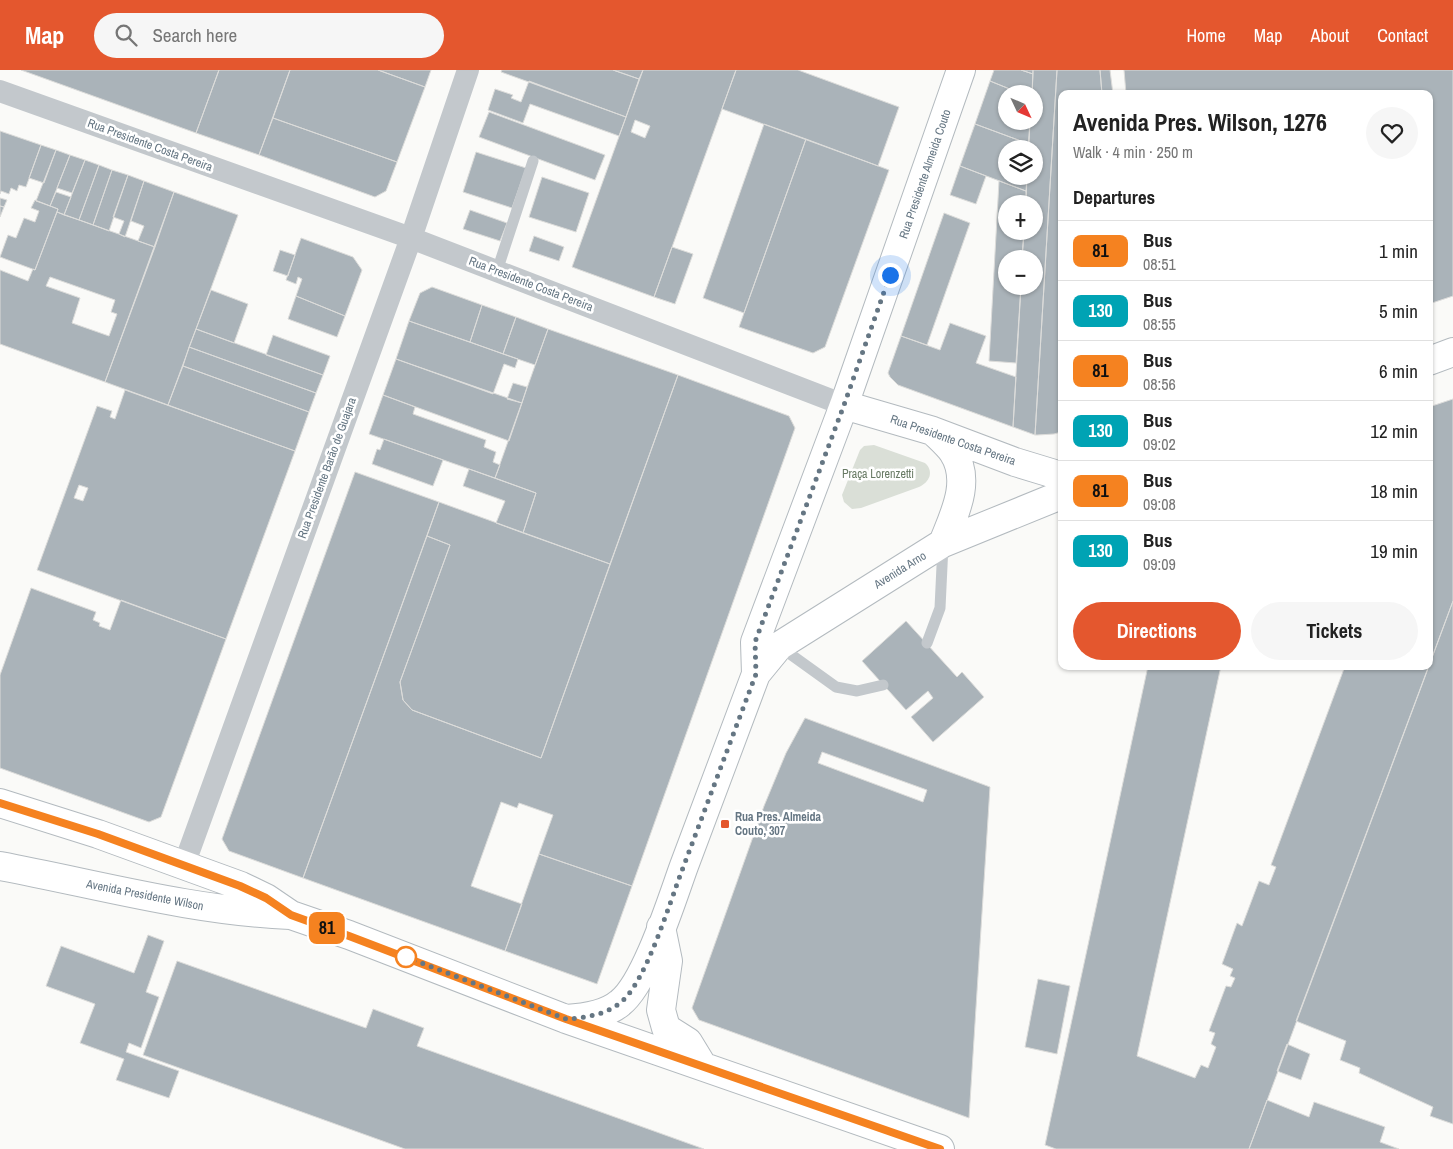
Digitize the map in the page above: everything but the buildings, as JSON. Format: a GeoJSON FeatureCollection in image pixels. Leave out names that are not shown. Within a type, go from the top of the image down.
{"type":"FeatureCollection","features":[{"type":"Feature","properties":{"kind":"main road","name":"Rua Presidente Almeida Couto"},"geometry":{"type":"LineString","coordinates":[[566,1019],[585,1018],[603,1012],[620,1003],[642,974],[756,674],[755,642],[844,405],[961,70]]}},
{"type":"Feature","properties":{"kind":"main road"},"geometry":{"type":"LineString","coordinates":[[1433,360],[1453,352]]}},
{"type":"Feature","properties":{"kind":"main road","name":"Rua Presidente Costa Pereira"},"geometry":{"type":"LineString","coordinates":[[844,405],[933,431],[1015,462],[1058,475]]}},
{"type":"Feature","properties":{"kind":"main road"},"geometry":{"type":"LineString","coordinates":[[933,431],[953,452],[960,468],[962,483],[956,507],[943,543]]}},
{"type":"Feature","properties":{"kind":"main road","name":"Avenida Arno"},"geometry":{"type":"LineString","coordinates":[[756,674],[779,646],[943,543],[1058,496]]}},
{"type":"Feature","properties":{"kind":"main road","name":"Avenida Presidente Wilson"},"geometry":{"type":"LineString","coordinates":[[0,803],[98,834],[240,886],[266,898],[291,915],[566,1019],[940,1149]]}},
{"type":"Feature","properties":{"kind":"main road","name":"Avenida Presidente Wilson"},"geometry":{"type":"LineString","coordinates":[[0,866],[115,890],[221,909],[291,915]]}},
{"type":"Feature","properties":{"kind":"main road"},"geometry":{"type":"LineString","coordinates":[[661,927],[668,961],[661,1010],[666,1028],[688,1042],[702,1066]]}},
{"type":"Feature","properties":{"kind":"street","name":"Rua Presidente Barão de Guajara"},"geometry":{"type":"LineString","coordinates":[[184,865],[411,238],[468,70]]}},
{"type":"Feature","properties":{"kind":"street","name":"Rua Presidente Costa Pereira"},"geometry":{"type":"LineString","coordinates":[[0,91],[411,238],[844,405]]}},
{"type":"Feature","properties":{"kind":"lane"},"geometry":{"type":"LineString","coordinates":[[497,271],[533,161]]}},
{"type":"Feature","properties":{"kind":"lane"},"geometry":{"type":"LineString","coordinates":[[927,643],[940,608],[943,543]]}},
{"type":"Feature","properties":{"kind":"lane"},"geometry":{"type":"LineString","coordinates":[[779,646],[836,688],[858,691],[883,685]]}},
{"type":"Feature","properties":{"kind":"green space","name":"Praça Lorenzetti"},"geometry":{"type":"Polygon","coordinates":[[[874,445],[925,463],[928,466],[930,476],[919,487],[861,508],[852,509],[844,502],[842,495],[860,450],[864,446],[874,445]]]}},
{"type":"Feature","properties":{"kind":"bus line","name":"81"},"geometry":{"type":"LineString","coordinates":[[0,803],[98,834],[240,886],[266,898],[291,915],[566,1019],[940,1149]]}},
{"type":"Feature","properties":{"kind":"place","name":"Rua Pres. Almeida Couto, 307"},"geometry":{"type":"Point","coordinates":[725,824]}},
{"type":"Feature","properties":{"kind":"route"},"geometry":{"type":"LineString","coordinates":[[406,957],[566,1019],[585,1018],[603,1012],[620,1003],[631,990],[642,974],[661,927],[756,674],[755,642],[844,405],[890,275]]}}]}
